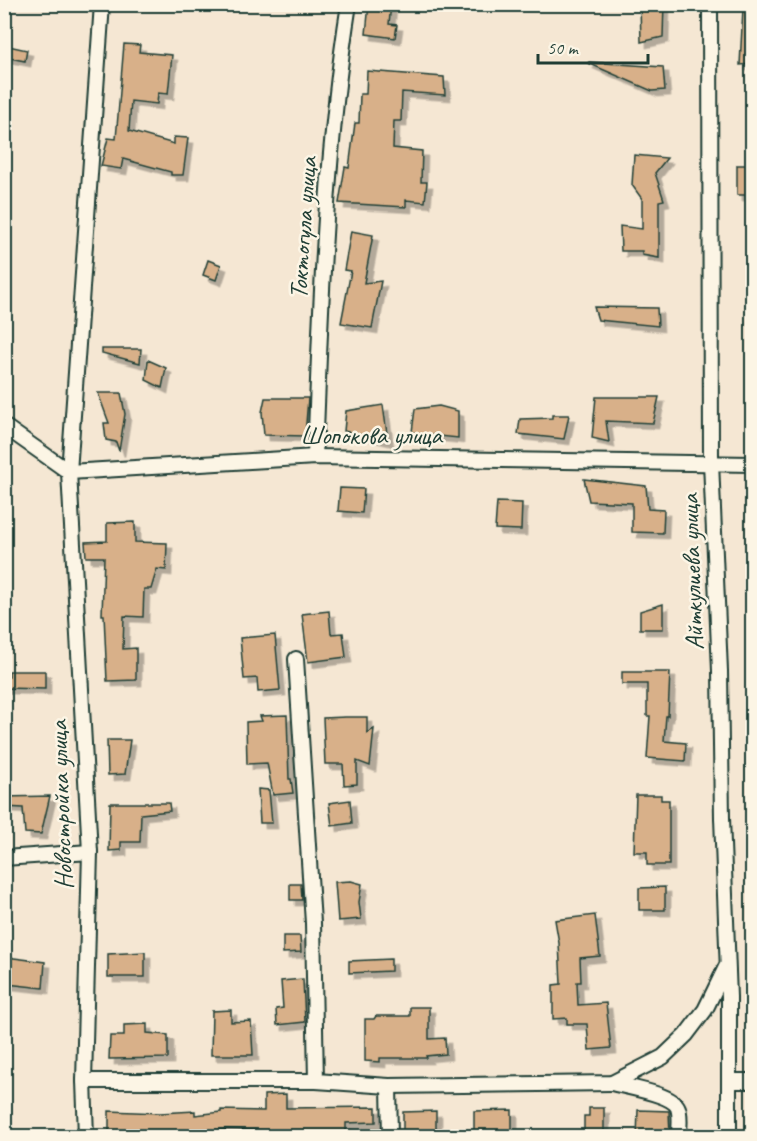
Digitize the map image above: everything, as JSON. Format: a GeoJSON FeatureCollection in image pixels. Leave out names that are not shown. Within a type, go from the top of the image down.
{"type":"FeatureCollection","features":[{"type":"Feature","properties":{"kind":"street","name":"Новостройка улица"},"geometry":{"type":"LineString","coordinates":[[86,1137],[84,1081],[90,852],[69,472],[102,4]]}},
{"type":"Feature","properties":{"kind":"street","name":"Токтогула улица"},"geometry":{"type":"LineString","coordinates":[[315,457],[323,257],[340,66],[350,4]]}},
{"type":"Feature","properties":{"kind":"street","name":"Айткулиева улица"},"geometry":{"type":"LineString","coordinates":[[710,4],[711,462],[720,671],[722,818],[728,965],[729,1137]]}},
{"type":"Feature","properties":{"kind":"street"},"geometry":{"type":"LineString","coordinates":[[4,426],[69,472]]}},
{"type":"Feature","properties":{"kind":"street","name":"Шопокова улица"},"geometry":{"type":"LineString","coordinates":[[69,472],[315,457],[753,464]]}},
{"type":"Feature","properties":{"kind":"street"},"geometry":{"type":"LineString","coordinates":[[296,659],[312,922],[316,1081]]}},
{"type":"Feature","properties":{"kind":"street"},"geometry":{"type":"LineString","coordinates":[[4,858],[90,852]]}},
{"type":"Feature","properties":{"kind":"street"},"geometry":{"type":"LineString","coordinates":[[612,1083],[663,1057],[686,1035],[705,1010],[728,965]]}},
{"type":"Feature","properties":{"kind":"street"},"geometry":{"type":"LineString","coordinates":[[84,1081],[316,1081],[389,1086],[612,1083],[666,1097],[675,1102],[679,1109],[680,1137]]}},
{"type":"Feature","properties":{"kind":"street"},"geometry":{"type":"LineString","coordinates":[[730,1081],[753,1081]]}},
{"type":"Feature","properties":{"kind":"street"},"geometry":{"type":"LineString","coordinates":[[389,1086],[390,1137]]}},
{"type":"Feature","properties":{"kind":"building"},"geometry":{"type":"Polygon","coordinates":[[[369,4],[391,4],[389,24],[397,25],[395,38],[366,34],[369,4]]]}},
{"type":"Feature","properties":{"kind":"building"},"geometry":{"type":"Polygon","coordinates":[[[640,4],[664,4],[663,37],[641,42],[640,4]]]}},
{"type":"Feature","properties":{"kind":"building"},"geometry":{"type":"Polygon","coordinates":[[[743,8],[753,8],[753,64],[740,65],[743,8]]]}},
{"type":"Feature","properties":{"kind":"building"},"geometry":{"type":"Polygon","coordinates":[[[124,44],[140,45],[139,52],[172,55],[168,94],[158,93],[157,104],[131,101],[129,131],[174,144],[174,137],[188,138],[183,175],[171,175],[171,172],[123,159],[121,169],[101,166],[108,138],[116,139],[124,44]]]}},
{"type":"Feature","properties":{"kind":"building"},"geometry":{"type":"Polygon","coordinates":[[[4,45],[27,50],[25,61],[4,57],[4,45]]]}},
{"type":"Feature","properties":{"kind":"building"},"geometry":{"type":"Polygon","coordinates":[[[589,62],[663,67],[665,90],[652,91],[589,62]]]}},
{"type":"Feature","properties":{"kind":"building"},"geometry":{"type":"Polygon","coordinates":[[[367,71],[444,77],[445,95],[402,92],[401,121],[394,121],[393,148],[422,151],[421,182],[427,182],[425,202],[406,200],[406,207],[339,203],[345,167],[349,168],[355,123],[359,123],[360,94],[366,94],[367,71]]]}},
{"type":"Feature","properties":{"kind":"building"},"geometry":{"type":"Polygon","coordinates":[[[634,155],[667,158],[655,173],[664,200],[659,201],[659,258],[642,255],[642,251],[621,251],[620,226],[642,229],[642,199],[632,185],[634,155]]]}},
{"type":"Feature","properties":{"kind":"building"},"geometry":{"type":"Polygon","coordinates":[[[737,165],[753,165],[753,195],[737,195],[737,165]]]}},
{"type":"Feature","properties":{"kind":"building"},"geometry":{"type":"Polygon","coordinates":[[[351,231],[373,235],[364,283],[381,281],[372,328],[341,323],[351,271],[344,270],[351,231]]]}},
{"type":"Feature","properties":{"kind":"building"},"geometry":{"type":"Polygon","coordinates":[[[208,260],[221,265],[216,280],[203,275],[208,260]]]}},
{"type":"Feature","properties":{"kind":"building"},"geometry":{"type":"Polygon","coordinates":[[[594,307],[657,308],[658,326],[598,320],[594,307]]]}},
{"type":"Feature","properties":{"kind":"building"},"geometry":{"type":"Polygon","coordinates":[[[102,349],[141,349],[140,363],[102,353],[102,349]]]}},
{"type":"Feature","properties":{"kind":"building"},"geometry":{"type":"Polygon","coordinates":[[[148,360],[166,368],[162,388],[146,380],[148,360]]]}},
{"type":"Feature","properties":{"kind":"building"},"geometry":{"type":"Polygon","coordinates":[[[98,393],[121,393],[125,414],[119,451],[116,442],[106,440],[104,423],[109,423],[98,393]]]}},
{"type":"Feature","properties":{"kind":"building"},"geometry":{"type":"Polygon","coordinates":[[[596,397],[659,397],[653,423],[606,421],[609,442],[592,438],[596,397]]]}},
{"type":"Feature","properties":{"kind":"building"},"geometry":{"type":"Polygon","coordinates":[[[265,398],[308,398],[305,436],[264,435],[262,412],[265,398]]]}},
{"type":"Feature","properties":{"kind":"building"},"geometry":{"type":"Polygon","coordinates":[[[383,405],[388,441],[344,431],[346,411],[383,405]]]}},
{"type":"Feature","properties":{"kind":"building"},"geometry":{"type":"Polygon","coordinates":[[[439,406],[458,411],[458,438],[430,435],[430,437],[412,432],[415,409],[439,406]]]}},
{"type":"Feature","properties":{"kind":"building"},"geometry":{"type":"Polygon","coordinates":[[[552,415],[569,415],[564,439],[518,434],[520,419],[552,418],[552,415]]]}},
{"type":"Feature","properties":{"kind":"building"},"geometry":{"type":"Polygon","coordinates":[[[584,479],[646,486],[648,509],[664,510],[663,533],[632,532],[632,503],[589,501],[584,479]]]}},
{"type":"Feature","properties":{"kind":"building"},"geometry":{"type":"Polygon","coordinates":[[[340,488],[364,489],[362,513],[338,511],[340,488]]]}},
{"type":"Feature","properties":{"kind":"building"},"geometry":{"type":"Polygon","coordinates":[[[497,502],[522,503],[521,530],[495,529],[497,502]]]}},
{"type":"Feature","properties":{"kind":"building"},"geometry":{"type":"Polygon","coordinates":[[[135,522],[135,542],[167,543],[166,570],[157,569],[151,589],[144,589],[143,617],[124,616],[123,649],[136,648],[136,680],[107,681],[104,615],[102,615],[104,557],[86,557],[85,542],[107,541],[107,523],[135,522]]]}},
{"type":"Feature","properties":{"kind":"building"},"geometry":{"type":"Polygon","coordinates":[[[663,604],[663,629],[640,629],[640,611],[663,604]]]}},
{"type":"Feature","properties":{"kind":"building"},"geometry":{"type":"Polygon","coordinates":[[[329,611],[331,634],[343,633],[346,657],[308,662],[302,614],[329,611]]]}},
{"type":"Feature","properties":{"kind":"building"},"geometry":{"type":"Polygon","coordinates":[[[275,635],[280,690],[258,692],[257,678],[244,679],[240,638],[275,635]]]}},
{"type":"Feature","properties":{"kind":"building"},"geometry":{"type":"Polygon","coordinates":[[[9,671],[45,671],[45,689],[4,688],[4,677],[9,677],[9,671]]]}},
{"type":"Feature","properties":{"kind":"building"},"geometry":{"type":"Polygon","coordinates":[[[622,672],[670,672],[668,716],[666,716],[664,741],[686,743],[685,761],[647,758],[650,716],[647,716],[647,684],[622,684],[622,672]]]}},
{"type":"Feature","properties":{"kind":"building"},"geometry":{"type":"Polygon","coordinates":[[[287,715],[289,779],[291,779],[293,793],[273,795],[267,763],[247,764],[246,722],[262,721],[260,716],[287,715]]]}},
{"type":"Feature","properties":{"kind":"building"},"geometry":{"type":"Polygon","coordinates":[[[367,717],[367,733],[374,729],[370,766],[357,761],[357,784],[344,785],[343,764],[325,764],[323,718],[367,717]]]}},
{"type":"Feature","properties":{"kind":"building"},"geometry":{"type":"Polygon","coordinates":[[[107,740],[130,740],[125,774],[108,775],[107,740]]]}},
{"type":"Feature","properties":{"kind":"building"},"geometry":{"type":"Polygon","coordinates":[[[258,789],[269,790],[272,823],[260,823],[258,789]]]}},
{"type":"Feature","properties":{"kind":"building"},"geometry":{"type":"Polygon","coordinates":[[[636,795],[661,795],[661,800],[669,800],[669,865],[647,865],[647,852],[634,852],[636,795]]]}},
{"type":"Feature","properties":{"kind":"building"},"geometry":{"type":"Polygon","coordinates":[[[50,796],[41,834],[25,833],[23,808],[4,807],[4,797],[50,796]]]}},
{"type":"Feature","properties":{"kind":"building"},"geometry":{"type":"Polygon","coordinates":[[[350,800],[352,823],[332,826],[329,803],[350,800]]]}},
{"type":"Feature","properties":{"kind":"building"},"geometry":{"type":"Polygon","coordinates":[[[110,803],[169,803],[170,811],[141,814],[140,842],[121,842],[121,850],[109,851],[110,803]]]}},
{"type":"Feature","properties":{"kind":"building"},"geometry":{"type":"Polygon","coordinates":[[[351,881],[362,884],[359,902],[361,919],[338,921],[335,882],[351,881]]]}},
{"type":"Feature","properties":{"kind":"building"},"geometry":{"type":"Polygon","coordinates":[[[290,884],[301,884],[302,900],[290,900],[290,884]]]}},
{"type":"Feature","properties":{"kind":"building"},"geometry":{"type":"Polygon","coordinates":[[[665,887],[665,910],[639,910],[639,888],[665,887]]]}},
{"type":"Feature","properties":{"kind":"building"},"geometry":{"type":"Polygon","coordinates":[[[595,915],[600,956],[580,958],[581,982],[577,982],[578,1005],[606,1003],[611,1048],[589,1050],[587,1024],[567,1024],[567,1018],[553,1019],[553,985],[561,984],[559,943],[555,920],[595,915]]]}},
{"type":"Feature","properties":{"kind":"building"},"geometry":{"type":"Polygon","coordinates":[[[283,936],[300,936],[301,952],[283,953],[283,936]]]}},
{"type":"Feature","properties":{"kind":"building"},"geometry":{"type":"Polygon","coordinates":[[[145,952],[145,977],[108,977],[108,954],[145,952]]]}},
{"type":"Feature","properties":{"kind":"building"},"geometry":{"type":"Polygon","coordinates":[[[6,957],[45,962],[43,988],[7,984],[6,957]]]}},
{"type":"Feature","properties":{"kind":"building"},"geometry":{"type":"Polygon","coordinates":[[[391,959],[391,971],[349,973],[349,961],[391,959]]]}},
{"type":"Feature","properties":{"kind":"building"},"geometry":{"type":"Polygon","coordinates":[[[303,979],[305,1022],[277,1025],[276,1009],[283,1008],[281,981],[303,979]]]}},
{"type":"Feature","properties":{"kind":"building"},"geometry":{"type":"Polygon","coordinates":[[[410,1007],[429,1007],[429,1039],[445,1038],[446,1054],[426,1056],[427,1058],[380,1058],[380,1062],[365,1061],[365,1019],[374,1019],[376,1016],[410,1016],[410,1007]]]}},
{"type":"Feature","properties":{"kind":"building"},"geometry":{"type":"Polygon","coordinates":[[[231,1010],[231,1022],[251,1021],[253,1055],[211,1055],[212,1011],[231,1010]]]}},
{"type":"Feature","properties":{"kind":"building"},"geometry":{"type":"Polygon","coordinates":[[[147,1024],[147,1033],[168,1035],[168,1058],[109,1059],[110,1036],[124,1036],[124,1025],[147,1024]]]}},
{"type":"Feature","properties":{"kind":"building"},"geometry":{"type":"Polygon","coordinates":[[[286,1094],[286,1108],[376,1107],[376,1122],[346,1123],[346,1135],[288,1137],[288,1131],[225,1129],[194,1133],[194,1137],[109,1137],[109,1111],[160,1113],[195,1111],[195,1115],[221,1112],[221,1110],[264,1111],[264,1095],[286,1094]]]}},
{"type":"Feature","properties":{"kind":"building"},"geometry":{"type":"Polygon","coordinates":[[[589,1108],[604,1108],[604,1133],[584,1133],[584,1116],[589,1116],[589,1108]]]}},
{"type":"Feature","properties":{"kind":"building"},"geometry":{"type":"Polygon","coordinates":[[[512,1110],[512,1137],[474,1137],[474,1111],[512,1110]]]}},
{"type":"Feature","properties":{"kind":"building"},"geometry":{"type":"Polygon","coordinates":[[[638,1110],[669,1111],[670,1137],[637,1137],[638,1110]]]}},
{"type":"Feature","properties":{"kind":"building"},"geometry":{"type":"Polygon","coordinates":[[[436,1111],[436,1137],[403,1137],[403,1112],[436,1111]]]}}]}
